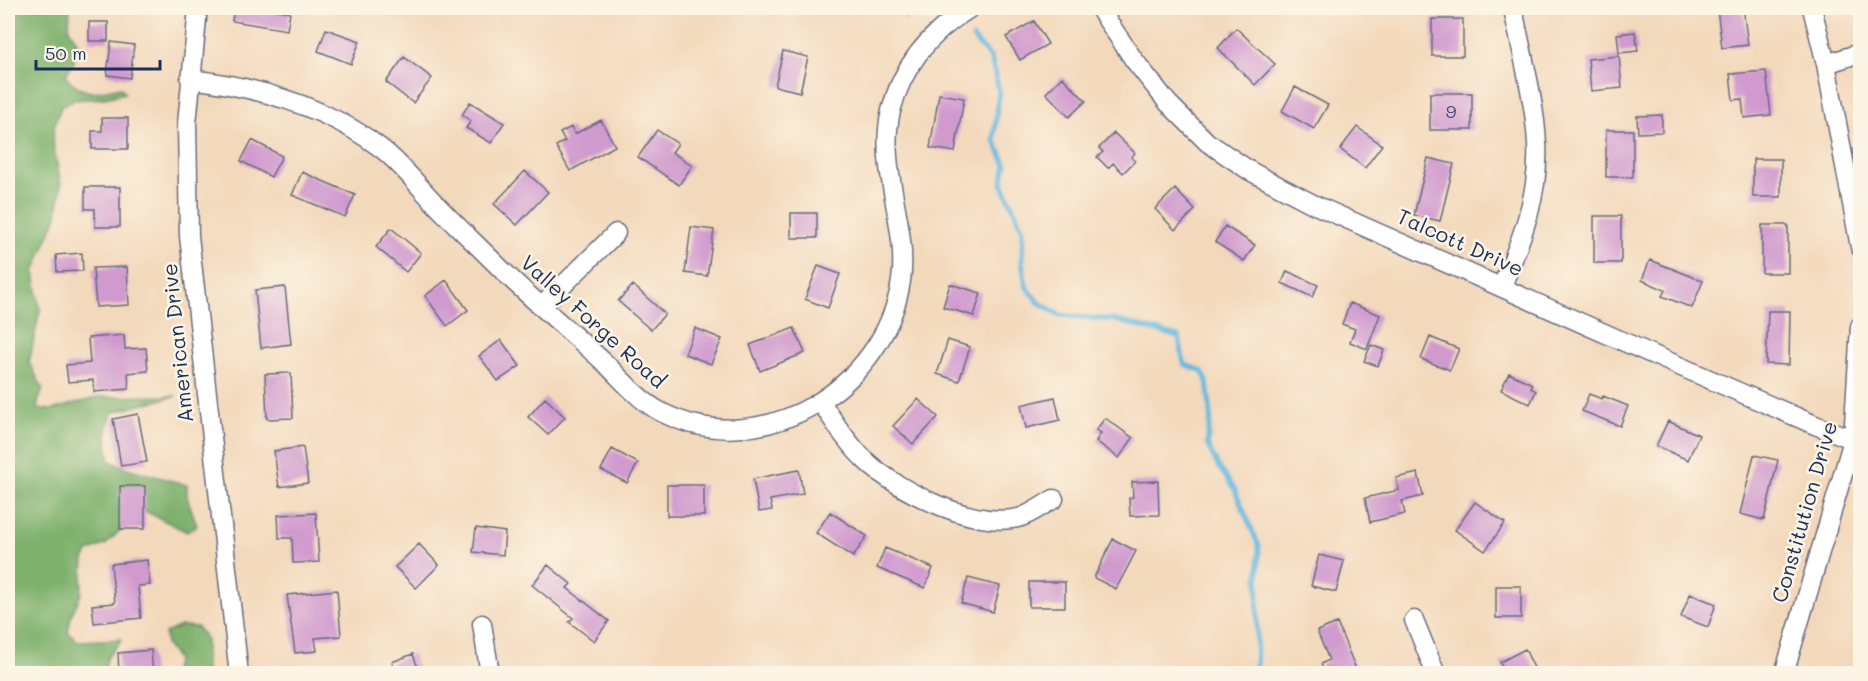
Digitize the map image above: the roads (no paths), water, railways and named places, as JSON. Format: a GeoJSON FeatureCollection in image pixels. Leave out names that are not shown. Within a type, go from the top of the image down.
{"type":"FeatureCollection","features":[{"type":"Feature","properties":{"kind":"street","name":"American Drive"},"geometry":{"type":"LineString","coordinates":[[198,8],[190,79],[186,160],[190,254],[239,674]]}},
{"type":"Feature","properties":{"kind":"street","name":"Valley Forge Road"},"geometry":{"type":"LineString","coordinates":[[190,79],[227,83],[310,109],[366,138],[397,162],[495,263],[638,396],[663,413],[691,423],[745,428],[798,413],[821,402],[853,378],[869,359],[889,324],[899,290],[901,248],[889,167],[889,124],[908,68],[925,45],[970,8]]}},
{"type":"Feature","properties":{"kind":"street","name":"Talcott Drive"},"geometry":{"type":"LineString","coordinates":[[1099,8],[1134,60],[1167,103],[1192,128],[1231,159],[1313,204],[1502,286],[1666,361],[1857,441]]}},
{"type":"Feature","properties":{"kind":"street"},"geometry":{"type":"LineString","coordinates":[[1502,286],[1529,214],[1537,159],[1535,128],[1513,8]]}},
{"type":"Feature","properties":{"kind":"street"},"geometry":{"type":"LineString","coordinates":[[1812,8],[1826,64],[1860,247]]}},
{"type":"Feature","properties":{"kind":"street"},"geometry":{"type":"LineString","coordinates":[[1826,64],[1860,53]]}},
{"type":"Feature","properties":{"kind":"street"},"geometry":{"type":"LineString","coordinates":[[542,306],[616,233]]}},
{"type":"Feature","properties":{"kind":"street","name":"Constitution Drive"},"geometry":{"type":"LineString","coordinates":[[1784,674],[1857,441],[1860,326]]}},
{"type":"Feature","properties":{"kind":"street"},"geometry":{"type":"LineString","coordinates":[[821,402],[866,461],[898,485],[922,498],[968,514],[1005,519],[1019,518],[1054,499]]}},
{"type":"Feature","properties":{"kind":"street"},"geometry":{"type":"LineString","coordinates":[[1414,620],[1436,674]]}},
{"type":"Feature","properties":{"kind":"street"},"geometry":{"type":"LineString","coordinates":[[482,624],[490,674]]}},
{"type":"Feature","properties":{"kind":"waterway"},"geometry":{"type":"LineString","coordinates":[[899,8],[906,17]]}},
{"type":"Feature","properties":{"kind":"waterway"},"geometry":{"type":"LineString","coordinates":[[973,38],[991,58],[999,91],[994,139],[1006,165],[1002,183],[1023,230],[1022,262],[1026,286],[1038,302],[1060,315],[1115,320],[1179,337],[1184,364],[1202,371],[1207,381],[1211,415],[1207,444],[1218,466],[1234,488],[1259,546],[1256,674]]}}]}
